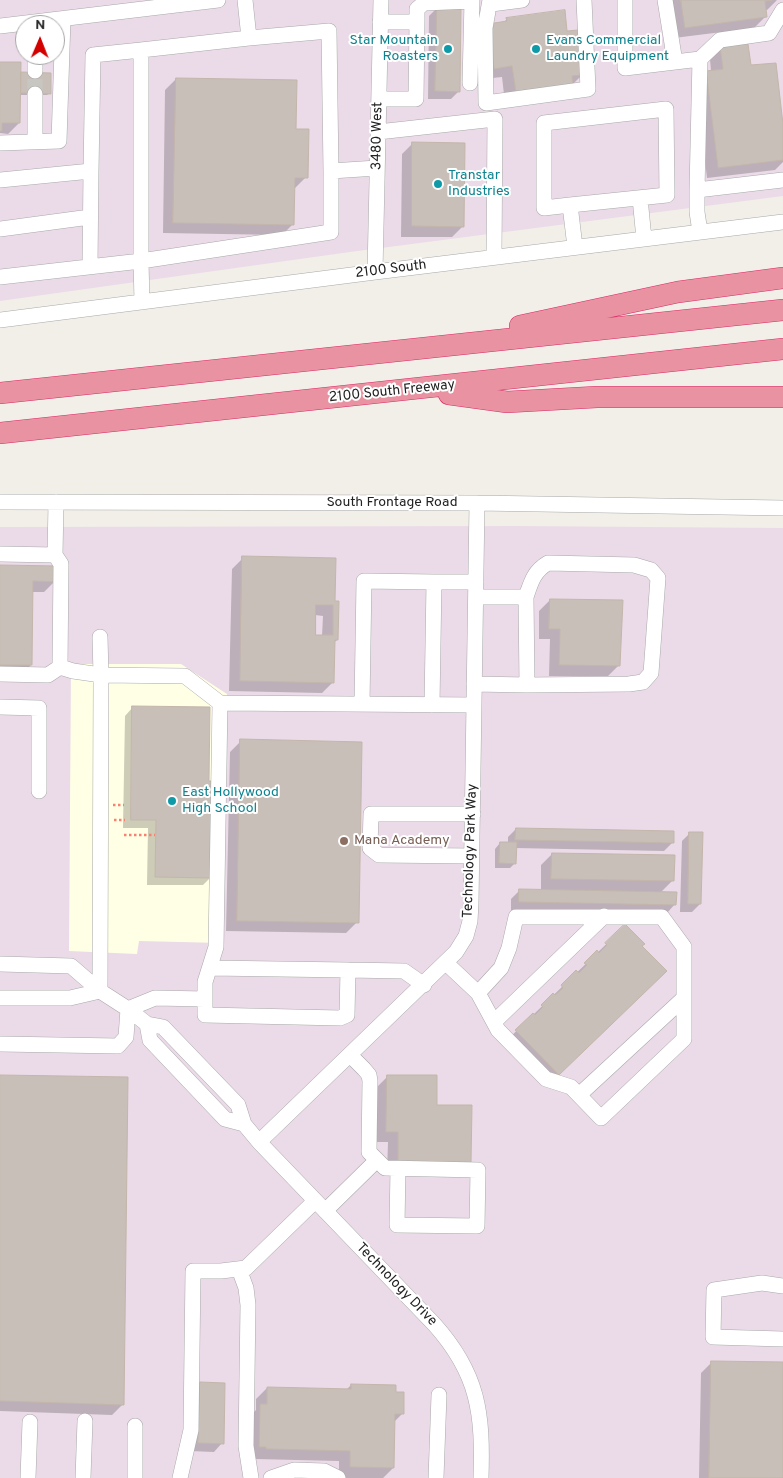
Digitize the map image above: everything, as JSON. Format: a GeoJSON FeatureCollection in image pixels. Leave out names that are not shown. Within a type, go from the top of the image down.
{"type":"FeatureCollection","features":[{"type":"Feature","properties":{"kind":"highway"},"geometry":{"type":"LineString","coordinates":[[190,374],[482,334],[678,292],[783,278]]}},
{"type":"Feature","properties":{"kind":"highway"},"geometry":{"type":"LineString","coordinates":[[0,393],[783,310]]}},
{"type":"Feature","properties":{"kind":"highway","name":"2100 South Freeway"},"geometry":{"type":"LineString","coordinates":[[0,433],[783,349]]}},
{"type":"Feature","properties":{"kind":"highway"},"geometry":{"type":"LineString","coordinates":[[416,389],[507,402],[597,397],[783,397]]}},
{"type":"Feature","properties":{"kind":"street"},"geometry":{"type":"LineString","coordinates":[[65,18],[100,7],[218,0]]}},
{"type":"Feature","properties":{"kind":"street"},"geometry":{"type":"LineString","coordinates":[[245,0],[248,38]]}},
{"type":"Feature","properties":{"kind":"street","name":"3480 West"},"geometry":{"type":"LineString","coordinates":[[375,272],[381,0]]}},
{"type":"Feature","properties":{"kind":"street"},"geometry":{"type":"LineString","coordinates":[[522,0],[490,2],[484,28],[486,103],[588,89],[584,0]]}},
{"type":"Feature","properties":{"kind":"street"},"geometry":{"type":"LineString","coordinates":[[626,0],[625,68],[700,59],[720,40],[769,33],[783,10]]}},
{"type":"Feature","properties":{"kind":"street"},"geometry":{"type":"LineString","coordinates":[[665,0],[675,62]]}},
{"type":"Feature","properties":{"kind":"street"},"geometry":{"type":"LineString","coordinates":[[782,0],[783,5]]}},
{"type":"Feature","properties":{"kind":"street"},"geometry":{"type":"LineString","coordinates":[[378,99],[416,99],[417,9],[424,3],[472,1],[470,82]]}},
{"type":"Feature","properties":{"kind":"street"},"geometry":{"type":"LineString","coordinates":[[380,22],[417,22]]}},
{"type":"Feature","properties":{"kind":"street"},"geometry":{"type":"LineString","coordinates":[[0,26],[15,25]]}},
{"type":"Feature","properties":{"kind":"street"},"geometry":{"type":"LineString","coordinates":[[0,277],[90,267],[141,261],[331,232],[329,31],[93,55],[90,267]]}},
{"type":"Feature","properties":{"kind":"street"},"geometry":{"type":"LineString","coordinates":[[141,50],[142,302]]}},
{"type":"Feature","properties":{"kind":"street"},"geometry":{"type":"LineString","coordinates":[[700,59],[697,190],[697,212],[700,232]]}},
{"type":"Feature","properties":{"kind":"street"},"geometry":{"type":"LineString","coordinates":[[35,65],[35,72]]}},
{"type":"Feature","properties":{"kind":"street"},"geometry":{"type":"LineString","coordinates":[[0,143],[59,141],[61,65]]}},
{"type":"Feature","properties":{"kind":"street"},"geometry":{"type":"LineString","coordinates":[[35,94],[35,141]]}},
{"type":"Feature","properties":{"kind":"street"},"geometry":{"type":"LineString","coordinates":[[666,109],[667,195],[570,205],[544,208],[544,123],[666,109]]}},
{"type":"Feature","properties":{"kind":"street"},"geometry":{"type":"LineString","coordinates":[[378,132],[495,119],[494,257]]}},
{"type":"Feature","properties":{"kind":"street"},"geometry":{"type":"LineString","coordinates":[[331,171],[377,168]]}},
{"type":"Feature","properties":{"kind":"street"},"geometry":{"type":"LineString","coordinates":[[0,180],[91,171]]}},
{"type":"Feature","properties":{"kind":"street"},"geometry":{"type":"LineString","coordinates":[[697,190],[783,180]]}},
{"type":"Feature","properties":{"kind":"street"},"geometry":{"type":"LineString","coordinates":[[640,198],[644,239]]}},
{"type":"Feature","properties":{"kind":"street"},"geometry":{"type":"LineString","coordinates":[[570,205],[575,247]]}},
{"type":"Feature","properties":{"kind":"street"},"geometry":{"type":"LineString","coordinates":[[0,229],[90,217]]}},
{"type":"Feature","properties":{"kind":"street","name":"2100 South"},"geometry":{"type":"LineString","coordinates":[[0,320],[783,222]]}},
{"type":"Feature","properties":{"kind":"street","name":"South Frontage Road"},"geometry":{"type":"LineString","coordinates":[[0,502],[477,503],[783,508]]}},
{"type":"Feature","properties":{"kind":"street"},"geometry":{"type":"LineString","coordinates":[[56,502],[55,554],[61,564],[60,667]]}},
{"type":"Feature","properties":{"kind":"street","name":"Technology Park Way"},"geometry":{"type":"LineString","coordinates":[[259,1142],[424,985],[456,952],[466,936],[470,921],[472,856],[477,503]]}},
{"type":"Feature","properties":{"kind":"street"},"geometry":{"type":"LineString","coordinates":[[0,554],[55,554]]}},
{"type":"Feature","properties":{"kind":"street"},"geometry":{"type":"LineString","coordinates":[[474,684],[527,685],[629,684],[643,682],[651,672],[658,578],[651,570],[634,565],[548,563],[539,568],[532,579],[526,597],[527,685]]}},
{"type":"Feature","properties":{"kind":"street"},"geometry":{"type":"LineString","coordinates":[[362,704],[364,581],[434,582],[526,597]]}},
{"type":"Feature","properties":{"kind":"street"},"geometry":{"type":"LineString","coordinates":[[432,705],[434,582]]}},
{"type":"Feature","properties":{"kind":"street"},"geometry":{"type":"LineString","coordinates":[[0,998],[70,998],[100,991],[100,637]]}},
{"type":"Feature","properties":{"kind":"street"},"geometry":{"type":"LineString","coordinates":[[0,674],[48,675],[60,667]]}},
{"type":"Feature","properties":{"kind":"street"},"geometry":{"type":"LineString","coordinates":[[60,667],[101,675],[185,676],[220,703],[474,705]]}},
{"type":"Feature","properties":{"kind":"street"},"geometry":{"type":"LineString","coordinates":[[220,703],[216,948],[205,982],[205,1015],[340,1018],[347,1015],[348,970]]}},
{"type":"Feature","properties":{"kind":"street"},"geometry":{"type":"LineString","coordinates":[[0,707],[39,708],[38,790]]}},
{"type":"Feature","properties":{"kind":"street"},"geometry":{"type":"LineString","coordinates":[[472,814],[371,814],[370,848],[378,855],[472,856]]}},
{"type":"Feature","properties":{"kind":"street"},"geometry":{"type":"LineString","coordinates":[[494,1022],[604,916]]}},
{"type":"Feature","properties":{"kind":"street"},"geometry":{"type":"LineString","coordinates":[[446,963],[478,993],[498,1030],[546,1079],[571,1086],[602,1118],[684,1039],[684,947],[662,917],[516,918],[509,948],[501,968],[478,993]]}},
{"type":"Feature","properties":{"kind":"street","name":"Technology Drive"},"geometry":{"type":"LineString","coordinates":[[0,964],[71,966],[100,991],[148,1024],[150,1040],[225,1119],[244,1124],[259,1142],[434,1324],[460,1357],[470,1378],[477,1400],[481,1423],[481,1478]]}},
{"type":"Feature","properties":{"kind":"street"},"geometry":{"type":"LineString","coordinates":[[210,968],[404,971],[424,985]]}},
{"type":"Feature","properties":{"kind":"street"},"geometry":{"type":"LineString","coordinates":[[0,1044],[118,1046],[126,1037],[128,1009],[155,998],[205,999]]}},
{"type":"Feature","properties":{"kind":"street"},"geometry":{"type":"LineString","coordinates":[[579,1095],[684,998]]}},
{"type":"Feature","properties":{"kind":"street"},"geometry":{"type":"LineString","coordinates":[[350,1055],[369,1075],[369,1152],[385,1168],[478,1170],[477,1226],[397,1225],[398,1169]]}},
{"type":"Feature","properties":{"kind":"street"},"geometry":{"type":"LineString","coordinates":[[180,1478],[191,1430],[193,1271],[221,1271],[246,1268],[377,1160]]}},
{"type":"Feature","properties":{"kind":"street"},"geometry":{"type":"LineString","coordinates":[[239,1269],[246,1288],[248,1305],[246,1446],[251,1478]]}},
{"type":"Feature","properties":{"kind":"street"},"geometry":{"type":"LineString","coordinates":[[783,1285],[762,1284],[714,1290],[713,1337],[783,1339]]}},
{"type":"Feature","properties":{"kind":"street"},"geometry":{"type":"LineString","coordinates":[[436,1478],[439,1395]]}},
{"type":"Feature","properties":{"kind":"street"},"geometry":{"type":"LineString","coordinates":[[83,1478],[85,1421]]}},
{"type":"Feature","properties":{"kind":"street"},"geometry":{"type":"LineString","coordinates":[[28,1478],[30,1422]]}},
{"type":"Feature","properties":{"kind":"street"},"geometry":{"type":"LineString","coordinates":[[135,1426],[135,1478]]}},
{"type":"Feature","properties":{"kind":"street"},"geometry":{"type":"LineString","coordinates":[[271,1478],[294,1470],[314,1470],[324,1471],[338,1478]]}},
{"type":"Feature","properties":{"kind":"path"},"geometry":{"type":"LineString","coordinates":[[124,835],[155,836]]}},
{"type":"Feature","properties":{"kind":"shaded area"},"geometry":{"type":"Polygon","coordinates":[[[0,0],[783,0],[783,196],[350,252],[0,301],[0,0]]]}},
{"type":"Feature","properties":{"kind":"shaded area"},"geometry":{"type":"Polygon","coordinates":[[[515,526],[783,528],[783,1478],[0,1478],[0,527],[515,526]]]}},
{"type":"Feature","properties":{"kind":"shaded area","name":"East Hollywood High School"},"geometry":{"type":"Polygon","coordinates":[[[71,664],[181,664],[227,694],[222,943],[139,941],[137,954],[69,951],[71,664]]]}},
{"type":"Feature","properties":{"kind":"building"},"geometry":{"type":"Polygon","coordinates":[[[681,0],[772,0],[765,1],[767,17],[685,28],[681,0]]]}},
{"type":"Feature","properties":{"kind":"building","name":"Star Mountain Roasters"},"geometry":{"type":"Polygon","coordinates":[[[437,7],[461,7],[460,92],[435,91],[437,7]]]}},
{"type":"Feature","properties":{"kind":"building","name":"Evans Commercial Laundry Equipment"},"geometry":{"type":"Polygon","coordinates":[[[565,10],[567,31],[578,30],[583,75],[572,76],[573,85],[516,93],[512,66],[494,69],[488,24],[507,21],[506,18],[565,10]]]}},
{"type":"Feature","properties":{"kind":"building"},"geometry":{"type":"Polygon","coordinates":[[[748,44],[751,65],[776,63],[783,124],[783,160],[718,168],[706,71],[723,69],[720,47],[748,44]]]}},
{"type":"Feature","properties":{"kind":"building"},"geometry":{"type":"Polygon","coordinates":[[[0,62],[15,62],[15,65],[21,65],[20,123],[2,123],[2,131],[0,131],[0,62]]]}},
{"type":"Feature","properties":{"kind":"building"},"geometry":{"type":"Polygon","coordinates":[[[21,72],[51,73],[51,94],[21,93],[21,72]]]}},
{"type":"Feature","properties":{"kind":"building"},"geometry":{"type":"Polygon","coordinates":[[[176,78],[297,80],[296,129],[309,129],[308,178],[295,178],[294,225],[173,223],[176,78]]]}},
{"type":"Feature","properties":{"kind":"building","name":"Transtar Industries"},"geometry":{"type":"Polygon","coordinates":[[[412,142],[465,143],[464,227],[412,226],[412,142]]]}},
{"type":"Feature","properties":{"kind":"building"},"geometry":{"type":"Polygon","coordinates":[[[242,556],[336,558],[335,601],[339,601],[338,640],[335,640],[334,683],[240,681],[242,556]],[[316,605],[316,635],[333,635],[333,605],[316,605]]]}},
{"type":"Feature","properties":{"kind":"building"},"geometry":{"type":"Polygon","coordinates":[[[0,565],[57,566],[56,582],[33,581],[32,665],[0,665],[0,565]]]}},
{"type":"Feature","properties":{"kind":"building"},"geometry":{"type":"Polygon","coordinates":[[[550,599],[623,600],[620,666],[559,665],[560,629],[549,629],[550,599]]]}},
{"type":"Feature","properties":{"kind":"building","name":"East Hollywood High School"},"geometry":{"type":"Polygon","coordinates":[[[132,706],[210,707],[209,781],[213,781],[212,878],[155,877],[156,820],[131,820],[132,706]]]}},
{"type":"Feature","properties":{"kind":"building"},"geometry":{"type":"Polygon","coordinates":[[[240,739],[362,742],[359,923],[237,921],[240,739]]]}},
{"type":"Feature","properties":{"kind":"building"},"geometry":{"type":"Polygon","coordinates":[[[516,828],[674,831],[674,843],[515,840],[516,828]]]}},
{"type":"Feature","properties":{"kind":"building"},"geometry":{"type":"Polygon","coordinates":[[[689,832],[703,832],[701,904],[688,904],[689,832]]]}},
{"type":"Feature","properties":{"kind":"building"},"geometry":{"type":"Polygon","coordinates":[[[500,842],[517,842],[516,864],[499,863],[500,842]]]}},
{"type":"Feature","properties":{"kind":"building"},"geometry":{"type":"Polygon","coordinates":[[[552,853],[675,855],[674,881],[551,879],[552,853]]]}},
{"type":"Feature","properties":{"kind":"building"},"geometry":{"type":"Polygon","coordinates":[[[519,889],[677,892],[676,905],[519,902],[519,889]]]}},
{"type":"Feature","properties":{"kind":"building"},"geometry":{"type":"Polygon","coordinates":[[[625,924],[645,944],[642,946],[667,971],[559,1075],[515,1030],[533,1013],[535,1015],[543,1007],[541,1005],[553,993],[555,995],[563,988],[561,985],[576,970],[579,973],[587,965],[584,963],[597,950],[599,953],[607,945],[605,943],[625,924]]]}},
{"type":"Feature","properties":{"kind":"building"},"geometry":{"type":"Polygon","coordinates":[[[0,1075],[128,1077],[124,1405],[0,1401],[0,1075]]]}},
{"type":"Feature","properties":{"kind":"building"},"geometry":{"type":"Polygon","coordinates":[[[387,1075],[437,1075],[437,1105],[472,1105],[471,1163],[398,1162],[398,1132],[386,1132],[387,1075]]]}},
{"type":"Feature","properties":{"kind":"building"},"geometry":{"type":"Polygon","coordinates":[[[711,1361],[783,1362],[783,1478],[709,1478],[711,1361]]]}},
{"type":"Feature","properties":{"kind":"building"},"geometry":{"type":"Polygon","coordinates":[[[200,1382],[225,1383],[224,1444],[198,1443],[200,1382]]]}},
{"type":"Feature","properties":{"kind":"building"},"geometry":{"type":"Polygon","coordinates":[[[351,1384],[396,1385],[396,1392],[404,1392],[404,1414],[395,1414],[394,1468],[350,1467],[350,1451],[266,1449],[266,1447],[259,1447],[260,1404],[267,1404],[267,1387],[351,1389],[351,1384]]]}},
{"type":"Feature","properties":{"kind":"tunnel"},"geometry":{"type":"LineString","coordinates":[[35,71],[35,94]]}},
{"type":"Feature","properties":{"kind":"place","name":"Star Mountain Roasters"},"geometry":{"type":"Point","coordinates":[448,49]}},
{"type":"Feature","properties":{"kind":"place","name":"Evans Commercial Laundry Equipment"},"geometry":{"type":"Point","coordinates":[536,49]}},
{"type":"Feature","properties":{"kind":"place","name":"Transtar Industries"},"geometry":{"type":"Point","coordinates":[438,184]}},
{"type":"Feature","properties":{"kind":"place","name":"East Hollywood High School"},"geometry":{"type":"Point","coordinates":[172,801]}},
{"type":"Feature","properties":{"kind":"place","name":"Mana Academy"},"geometry":{"type":"Point","coordinates":[344,841]}}]}
